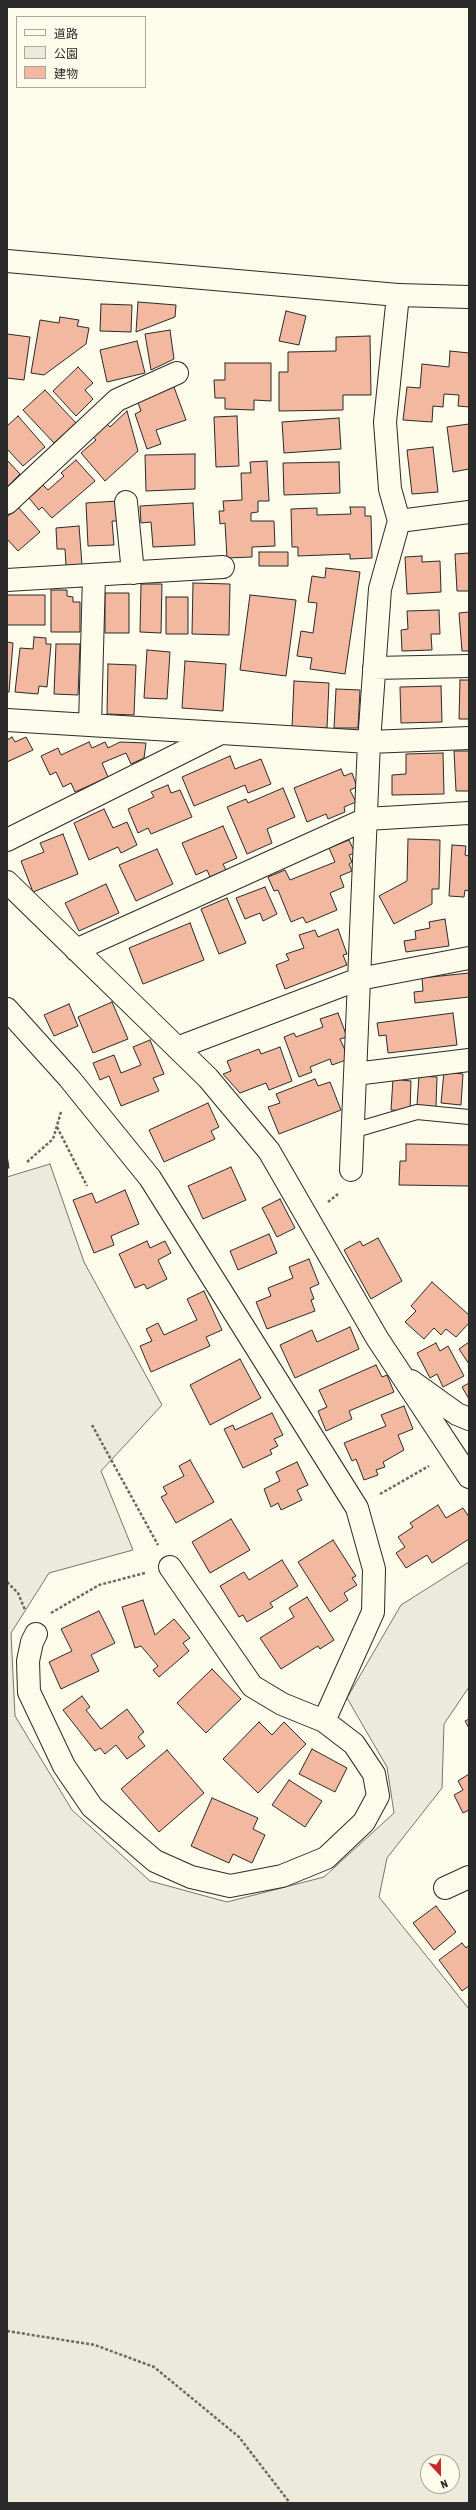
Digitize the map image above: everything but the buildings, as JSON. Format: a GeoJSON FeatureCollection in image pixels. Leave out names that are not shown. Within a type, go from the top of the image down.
{"type":"FeatureCollection","features":[{"type":"Feature","properties":{"kind":"street"},"geometry":{"type":"LineString","coordinates":[[7,261],[398,295],[469,297]]}},
{"type":"Feature","properties":{"kind":"street"},"geometry":{"type":"LineString","coordinates":[[351,1170],[369,742],[374,668],[380,589],[399,521],[390,489],[385,422],[398,295]]}},
{"type":"Feature","properties":{"kind":"street"},"geometry":{"type":"LineString","coordinates":[[7,503],[117,400],[177,373]]}},
{"type":"Feature","properties":{"kind":"street"},"geometry":{"type":"LineString","coordinates":[[126,502],[133,573]]}},
{"type":"Feature","properties":{"kind":"street"},"geometry":{"type":"LineString","coordinates":[[399,521],[469,512]]}},
{"type":"Feature","properties":{"kind":"street"},"geometry":{"type":"LineString","coordinates":[[7,580],[223,567]]}},
{"type":"Feature","properties":{"kind":"street"},"geometry":{"type":"LineString","coordinates":[[90,725],[94,575]]}},
{"type":"Feature","properties":{"kind":"street"},"geometry":{"type":"LineString","coordinates":[[374,668],[469,666]]}},
{"type":"Feature","properties":{"kind":"street"},"geometry":{"type":"LineString","coordinates":[[7,720],[369,742],[469,738]]}},
{"type":"Feature","properties":{"kind":"street"},"geometry":{"type":"LineString","coordinates":[[7,840],[222,733]]}},
{"type":"Feature","properties":{"kind":"street"},"geometry":{"type":"LineString","coordinates":[[76,950],[366,819],[469,813]]}},
{"type":"Feature","properties":{"kind":"street"},"geometry":{"type":"LineString","coordinates":[[7,882],[208,1078],[269,1151],[377,1338],[469,1477]]}},
{"type":"Feature","properties":{"kind":"street"},"geometry":{"type":"LineString","coordinates":[[177,1048],[359,979],[469,958]]}},
{"type":"Feature","properties":{"kind":"street"},"geometry":{"type":"LineString","coordinates":[[7,1008],[69,1078],[150,1178],[357,1508],[374,1569],[373,1612],[324,1721]]}},
{"type":"Feature","properties":{"kind":"street"},"geometry":{"type":"LineString","coordinates":[[355,1074],[469,1060]]}},
{"type":"Feature","properties":{"kind":"street"},"geometry":{"type":"LineString","coordinates":[[399,1372],[457,1414],[469,1418]]}},
{"type":"Feature","properties":{"kind":"street"},"geometry":{"type":"LineString","coordinates":[[36,1634],[32,1642],[28,1661],[29,1692],[64,1766],[92,1807],[155,1861],[191,1877],[230,1886],[282,1876],[326,1858],[364,1822],[378,1796],[374,1774],[354,1744],[324,1721],[282,1704],[252,1686],[170,1567]]}},
{"type":"Feature","properties":{"kind":"street"},"geometry":{"type":"LineString","coordinates":[[445,1888],[469,1877]]}},
{"type":"Feature","properties":{"kind":"lane"},"geometry":{"type":"LineString","coordinates":[[352,1131],[417,1112],[469,1117]]}},
{"type":"Feature","properties":{"kind":"path"},"geometry":{"type":"LineString","coordinates":[[27,1162],[53,1139],[69,1078]]}},
{"type":"Feature","properties":{"kind":"path"},"geometry":{"type":"LineString","coordinates":[[57,1127],[87,1186]]}},
{"type":"Feature","properties":{"kind":"path"},"geometry":{"type":"LineString","coordinates":[[308,1218],[348,1186],[351,1170]]}},
{"type":"Feature","properties":{"kind":"path"},"geometry":{"type":"LineString","coordinates":[[36,1634],[46,1616],[99,1585],[170,1567],[92,1425]]}},
{"type":"Feature","properties":{"kind":"path"},"geometry":{"type":"LineString","coordinates":[[357,1508],[453,1453]]}},
{"type":"Feature","properties":{"kind":"path"},"geometry":{"type":"LineString","coordinates":[[7,1582],[18,1593],[36,1634]]}},
{"type":"Feature","properties":{"kind":"path"},"geometry":{"type":"LineString","coordinates":[[7,2331],[95,2345],[154,2368],[239,2437],[290,2503]]}},
{"type":"Feature","properties":{"kind":"green space"},"geometry":{"type":"Polygon","coordinates":[[[50,1164],[84,1262],[162,1405],[101,1471],[133,1550],[49,1573],[11,1633],[15,1716],[72,1810],[150,1881],[227,1902],[324,1877],[394,1813],[387,1767],[347,1698],[401,1605],[469,1562],[469,1687],[444,1724],[442,1788],[387,1858],[379,1897],[469,2009],[469,2503],[7,2503],[7,1177],[50,1164]]]}}]}
